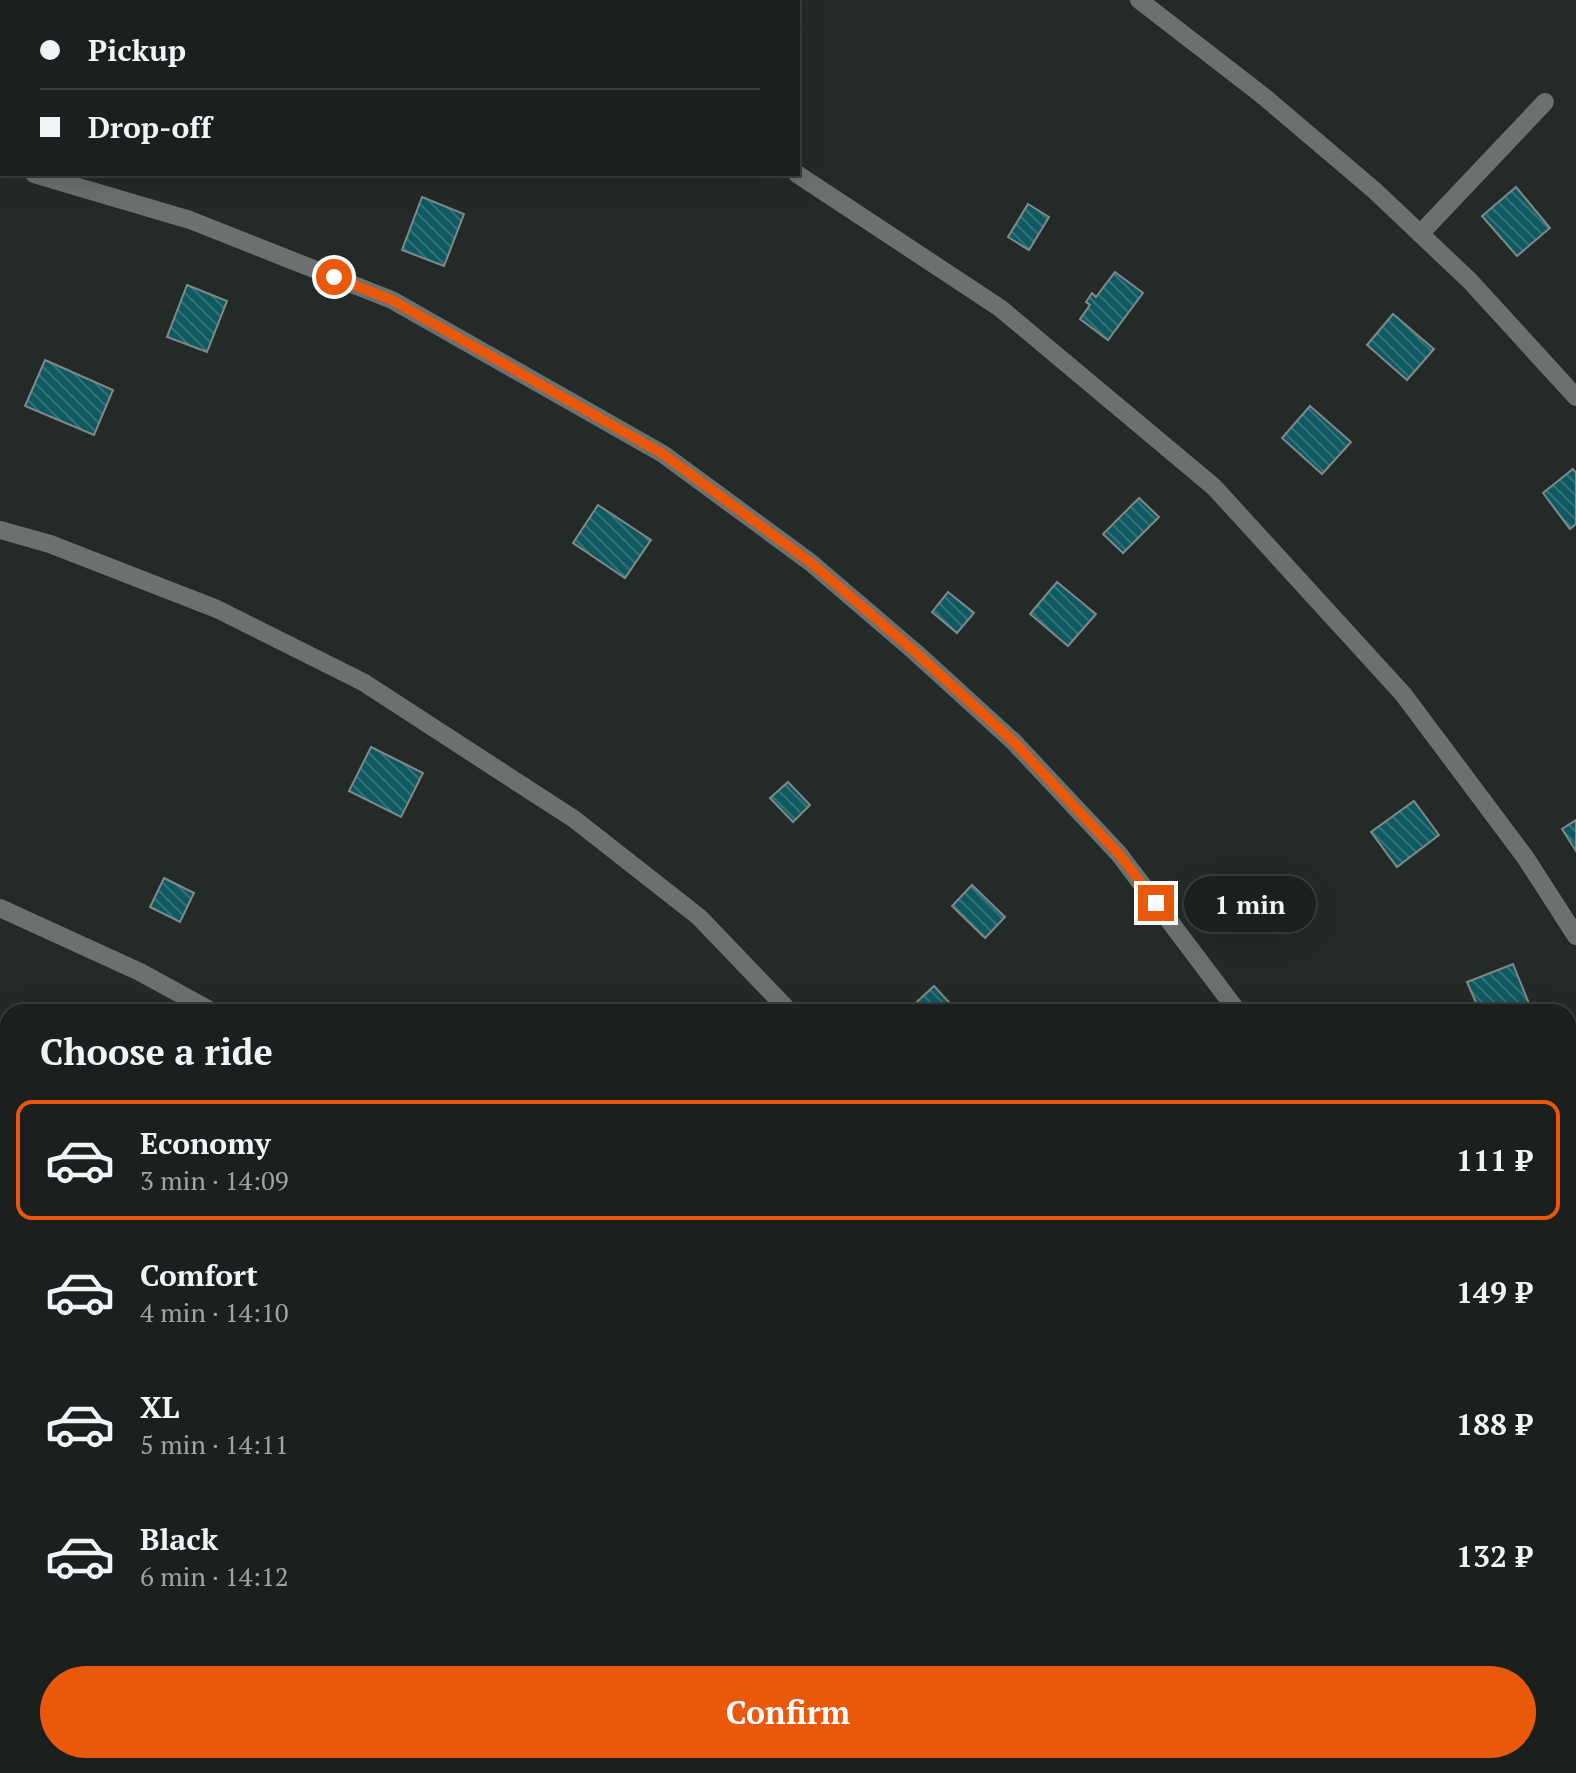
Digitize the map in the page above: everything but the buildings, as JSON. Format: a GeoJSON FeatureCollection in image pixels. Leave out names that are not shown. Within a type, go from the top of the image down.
{"type":"FeatureCollection","features":[{"type":"Feature","properties":{"kind":"lane"},"geometry":{"type":"LineString","coordinates":[[1139,0],[1262,95],[1374,190],[1470,281],[1576,397]]}},
{"type":"Feature","properties":{"kind":"lane"},"geometry":{"type":"LineString","coordinates":[[1420,234],[1545,102]]}},
{"type":"Feature","properties":{"kind":"lane"},"geometry":{"type":"LineString","coordinates":[[41,176],[190,220],[392,300],[663,454],[810,562],[1013,741],[1119,854],[1232,1004]]}},
{"type":"Feature","properties":{"kind":"lane"},"geometry":{"type":"LineString","coordinates":[[800,176],[1000,308],[1214,487],[1403,694],[1525,857],[1576,936]]}},
{"type":"Feature","properties":{"kind":"lane"},"geometry":{"type":"LineString","coordinates":[[0,530],[50,544],[217,609],[363,682],[574,819],[699,917],[782,1004]]}},
{"type":"Feature","properties":{"kind":"lane"},"geometry":{"type":"LineString","coordinates":[[0,908],[140,972],[198,1004]]}},
{"type":"Feature","properties":{"kind":"route"},"geometry":{"type":"LineString","coordinates":[[334,277],[392,300],[663,454],[810,562],[1013,741],[1119,854],[1156,903]]}}]}
